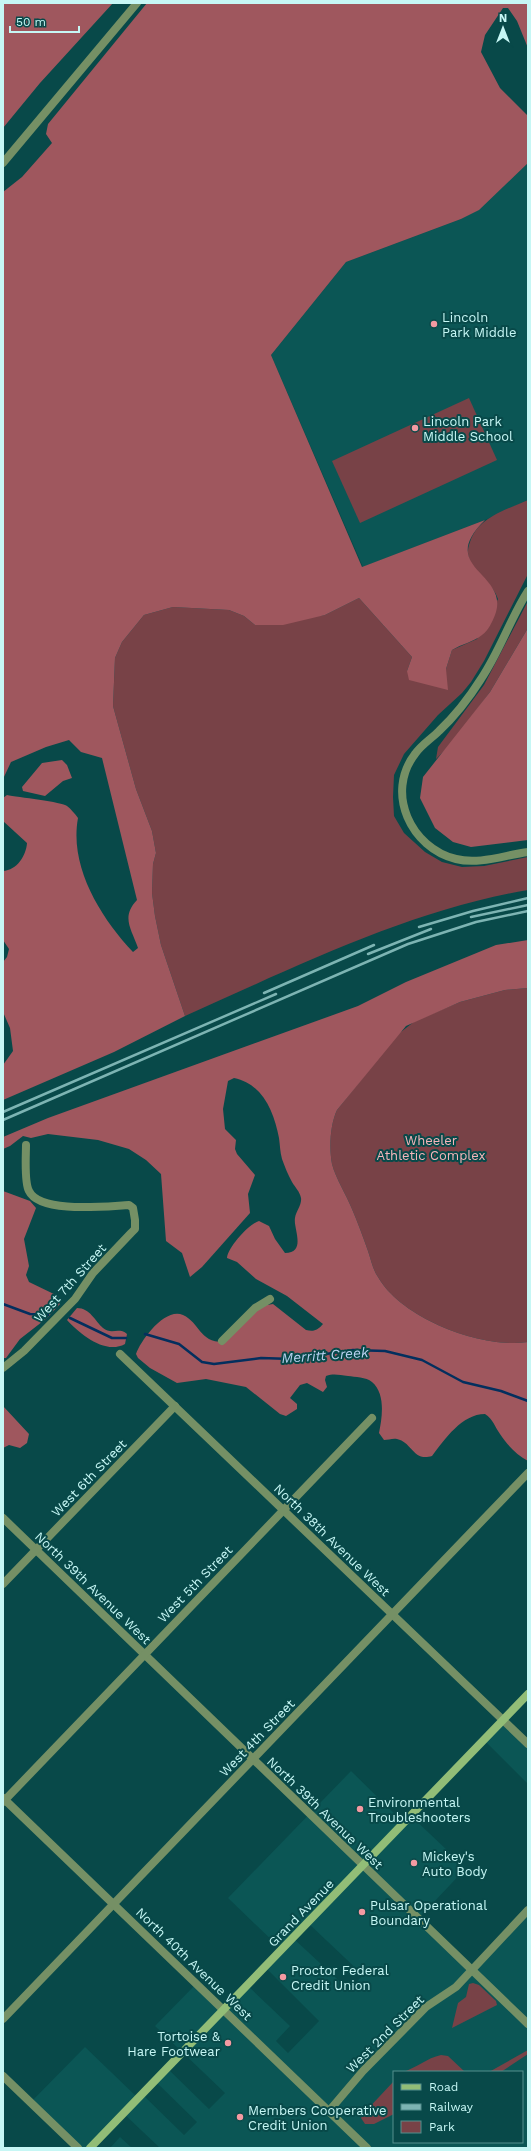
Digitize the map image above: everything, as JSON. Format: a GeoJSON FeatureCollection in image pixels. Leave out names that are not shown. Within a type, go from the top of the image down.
{"type":"FeatureCollection","features":[{"type":"Feature","properties":{"kind":"main road","name":"Grand Avenue"},"geometry":{"type":"LineString","coordinates":[[90,2148],[528,1694]]}},
{"type":"Feature","properties":{"kind":"street"},"geometry":{"type":"LineString","coordinates":[[3,163],[137,3]]}},
{"type":"Feature","properties":{"kind":"street"},"geometry":{"type":"LineString","coordinates":[[528,591],[512,620],[497,653],[472,693],[439,731],[415,754],[404,776],[401,799],[414,830],[428,846],[446,856],[456,859],[475,861],[528,852]]}},
{"type":"Feature","properties":{"kind":"street","name":"West 7th Street"},"geometry":{"type":"LineString","coordinates":[[3,1368],[24,1351],[75,1299],[93,1273],[132,1234],[135,1224],[133,1208],[129,1205],[74,1207],[40,1201],[30,1193],[27,1187],[26,1145]]}},
{"type":"Feature","properties":{"kind":"street"},"geometry":{"type":"LineString","coordinates":[[222,1341],[255,1308],[270,1299]]}},
{"type":"Feature","properties":{"kind":"street","name":"North 38th Avenue West"},"geometry":{"type":"LineString","coordinates":[[120,1354],[528,1744]]}},
{"type":"Feature","properties":{"kind":"street","name":"West 6th Street"},"geometry":{"type":"LineString","coordinates":[[3,1584],[175,1406]]}},
{"type":"Feature","properties":{"kind":"street","name":"West 5th Street"},"geometry":{"type":"LineString","coordinates":[[4,1800],[372,1418]]}},
{"type":"Feature","properties":{"kind":"street","name":"West 4th Street"},"geometry":{"type":"LineString","coordinates":[[3,2020],[528,1473]]}},
{"type":"Feature","properties":{"kind":"street","name":"North 39th Avenue West"},"geometry":{"type":"LineString","coordinates":[[3,1518],[528,2024]]}},
{"type":"Feature","properties":{"kind":"street","name":"North 40th Avenue West"},"geometry":{"type":"LineString","coordinates":[[4,1800],[367,2148]]}},
{"type":"Feature","properties":{"kind":"street","name":"West 2nd Street"},"geometry":{"type":"LineString","coordinates":[[329,2111],[363,2071],[426,2007],[456,1986],[528,1910]]}},
{"type":"Feature","properties":{"kind":"street"},"geometry":{"type":"LineString","coordinates":[[3,2076],[78,2148]]}},
{"type":"Feature","properties":{"kind":"shaded area"},"geometry":{"type":"Polygon","coordinates":[[[3,3],[113,3],[40,83],[3,128],[3,3]]]}},
{"type":"Feature","properties":{"kind":"shaded area"},"geometry":{"type":"Polygon","coordinates":[[[147,3],[527,3],[528,48],[517,21],[508,8],[503,8],[485,35],[481,52],[500,88],[528,116],[528,163],[479,210],[461,219],[346,262],[271,355],[362,567],[485,520],[472,536],[468,549],[470,560],[493,589],[497,601],[495,615],[487,631],[475,639],[452,650],[446,669],[448,690],[409,680],[407,671],[412,657],[359,598],[325,615],[283,625],[255,625],[244,616],[229,610],[173,607],[144,615],[122,642],[115,658],[113,706],[136,789],[152,831],[156,853],[153,864],[152,893],[155,916],[161,945],[185,1016],[114,1052],[3,1100],[3,1065],[13,1051],[10,1028],[3,1012],[3,962],[7,957],[9,949],[3,940],[3,871],[13,868],[20,862],[25,853],[27,843],[3,821],[3,798],[7,795],[64,804],[73,812],[78,818],[76,836],[78,855],[90,891],[99,908],[121,938],[133,952],[138,948],[130,929],[128,917],[132,906],[137,900],[102,758],[81,752],[69,740],[46,747],[11,762],[3,779],[3,192],[22,177],[52,143],[46,134],[48,124],[147,3]]]}},
{"type":"Feature","properties":{"kind":"shaded area","name":"Lincoln Park Middle School"},"geometry":{"type":"Polygon","coordinates":[[[528,163],[528,500],[485,520],[363,567],[271,355],[346,262],[461,219],[478,210],[528,163]]]}},
{"type":"Feature","properties":{"kind":"shaded area"},"geometry":{"type":"Polygon","coordinates":[[[528,628],[528,840],[471,847],[453,842],[435,828],[420,798],[423,777],[490,692],[528,628]]]}},
{"type":"Feature","properties":{"kind":"shaded area"},"geometry":{"type":"Polygon","coordinates":[[[62,760],[67,765],[72,778],[63,781],[45,796],[23,791],[22,787],[42,763],[62,760]]]}},
{"type":"Feature","properties":{"kind":"shaded area"},"geometry":{"type":"Polygon","coordinates":[[[528,940],[528,988],[505,990],[460,1002],[406,1026],[337,1110],[333,1123],[330,1144],[332,1164],[336,1175],[350,1203],[372,1265],[378,1277],[389,1292],[405,1306],[424,1318],[467,1336],[489,1341],[509,1343],[528,1342],[528,1461],[509,1446],[492,1421],[485,1414],[469,1418],[462,1423],[448,1435],[432,1456],[421,1456],[402,1441],[397,1439],[384,1440],[379,1433],[382,1406],[381,1399],[372,1382],[364,1378],[337,1374],[326,1376],[325,1380],[327,1387],[323,1392],[307,1383],[300,1385],[290,1398],[297,1404],[297,1409],[286,1416],[280,1414],[246,1387],[206,1379],[177,1383],[150,1368],[138,1358],[136,1354],[148,1333],[162,1320],[176,1314],[189,1318],[204,1336],[209,1339],[223,1342],[261,1306],[273,1304],[306,1330],[316,1330],[323,1324],[287,1296],[256,1279],[237,1262],[227,1258],[228,1253],[240,1236],[250,1226],[259,1221],[269,1226],[275,1239],[285,1253],[292,1252],[296,1249],[297,1245],[298,1239],[295,1218],[301,1203],[301,1198],[299,1192],[289,1177],[282,1159],[277,1128],[266,1100],[253,1086],[244,1081],[234,1078],[228,1081],[223,1109],[225,1129],[236,1140],[235,1149],[237,1154],[255,1175],[248,1194],[250,1213],[202,1267],[190,1277],[182,1253],[166,1241],[161,1174],[146,1160],[129,1149],[98,1140],[48,1134],[31,1138],[23,1136],[10,1146],[3,1149],[3,1137],[48,1118],[358,1006],[406,982],[496,945],[528,940]]]}},
{"type":"Feature","properties":{"kind":"shaded area"},"geometry":{"type":"Polygon","coordinates":[[[3,1191],[30,1201],[36,1208],[24,1239],[29,1266],[26,1275],[29,1282],[58,1296],[60,1304],[47,1318],[20,1339],[6,1358],[3,1358],[3,1191]]]}},
{"type":"Feature","properties":{"kind":"shaded area"},"geometry":{"type":"Polygon","coordinates":[[[77,1308],[89,1312],[106,1330],[121,1331],[127,1334],[125,1344],[117,1347],[109,1347],[101,1345],[86,1337],[67,1320],[77,1308]]]}},
{"type":"Feature","properties":{"kind":"shaded area"},"geometry":{"type":"Polygon","coordinates":[[[3,1406],[29,1434],[27,1443],[20,1448],[9,1445],[3,1448],[3,1406]]]}},
{"type":"Feature","properties":{"kind":"shaded area"},"geometry":{"type":"Polygon","coordinates":[[[503,1720],[528,1744],[528,1784],[484,1740],[503,1720]]]}},
{"type":"Feature","properties":{"kind":"shaded area"},"geometry":{"type":"Polygon","coordinates":[[[351,1771],[404,1823],[411,1816],[466,1868],[418,1919],[471,1969],[528,1910],[528,2148],[160,2148],[123,2113],[90,2148],[78,2148],[30,2103],[85,2047],[138,2098],[142,2094],[184,2135],[197,2122],[155,2081],[167,2068],[209,2109],[225,2093],[155,2026],[197,1983],[224,2010],[247,1985],[290,2026],[276,2041],[288,2053],[319,2021],[265,1967],[282,1950],[228,1898],[351,1771]],[[308,1923],[293,1938],[349,1990],[363,1975],[308,1923]]]}},
{"type":"Feature","properties":{"kind":"shaded area"},"geometry":{"type":"Polygon","coordinates":[[[120,2137],[132,2148],[110,2148],[120,2137]]]}},
{"type":"Feature","properties":{"kind":"green space"},"geometry":{"type":"Polygon","coordinates":[[[469,398],[497,460],[360,523],[332,461],[469,398]]]}},
{"type":"Feature","properties":{"kind":"green space"},"geometry":{"type":"Polygon","coordinates":[[[528,500],[528,574],[484,661],[471,682],[462,693],[438,715],[404,754],[394,775],[393,797],[394,816],[404,833],[425,852],[442,862],[462,867],[484,866],[528,857],[528,890],[484,899],[440,911],[397,926],[311,960],[185,1016],[161,945],[155,916],[152,893],[153,864],[156,853],[152,831],[136,789],[113,706],[115,658],[122,642],[144,615],[173,607],[229,610],[244,616],[255,625],[325,615],[359,598],[412,657],[407,671],[446,669],[452,650],[477,639],[498,599],[493,589],[475,570],[469,559],[468,548],[474,533],[479,526],[494,515],[528,500]]]}},
{"type":"Feature","properties":{"kind":"green space"},"geometry":{"type":"Polygon","coordinates":[[[528,601],[528,628],[490,692],[451,744],[436,759],[438,747],[484,685],[528,601]]]}},
{"type":"Feature","properties":{"kind":"green space","name":"Wheeler Athletic Complex"},"geometry":{"type":"Polygon","coordinates":[[[528,988],[528,1342],[509,1343],[489,1341],[467,1336],[445,1328],[424,1318],[405,1306],[389,1292],[378,1277],[372,1265],[350,1203],[334,1170],[330,1144],[333,1123],[337,1110],[397,1035],[415,1021],[460,1002],[505,990],[528,988]]]}},
{"type":"Feature","properties":{"kind":"green space"},"geometry":{"type":"Polygon","coordinates":[[[473,1983],[479,1985],[496,2001],[497,2005],[452,2028],[458,2003],[466,1997],[469,1984],[473,1983]]]}},
{"type":"Feature","properties":{"kind":"green space"},"geometry":{"type":"Polygon","coordinates":[[[528,2050],[528,2054],[502,2071],[491,2071],[528,2050]]]}},
{"type":"Feature","properties":{"kind":"green space"},"geometry":{"type":"Polygon","coordinates":[[[441,2055],[448,2056],[464,2071],[405,2071],[431,2058],[441,2055]]]}},
{"type":"Feature","properties":{"kind":"green space"},"geometry":{"type":"Polygon","coordinates":[[[393,2082],[393,2114],[374,2124],[365,2124],[361,2118],[393,2082]]]}},
{"type":"Feature","properties":{"kind":"waterway","name":"Merritt Creek"},"geometry":{"type":"LineString","coordinates":[[3,1304],[30,1314],[48,1315]]}},
{"type":"Feature","properties":{"kind":"waterway","name":"Merritt Creek"},"geometry":{"type":"LineString","coordinates":[[70,1318],[112,1338],[126,1338]]}},
{"type":"Feature","properties":{"kind":"waterway","name":"Merritt Creek"},"geometry":{"type":"LineString","coordinates":[[145,1334],[179,1344],[202,1362],[214,1364],[261,1358],[292,1359],[353,1350],[385,1351],[422,1360],[463,1382],[501,1391],[528,1401]]}},
{"type":"Feature","properties":{"kind":"railway"},"geometry":{"type":"LineString","coordinates":[[419,927],[473,911],[528,898]]}},
{"type":"Feature","properties":{"kind":"railway"},"geometry":{"type":"LineString","coordinates":[[471,917],[528,905]]}},
{"type":"Feature","properties":{"kind":"railway"},"geometry":{"type":"LineString","coordinates":[[3,1120],[408,944],[476,922],[528,911]]}},
{"type":"Feature","properties":{"kind":"railway"},"geometry":{"type":"LineString","coordinates":[[368,954],[431,929]]}},
{"type":"Feature","properties":{"kind":"railway"},"geometry":{"type":"LineString","coordinates":[[264,993],[374,945]]}},
{"type":"Feature","properties":{"kind":"railway"},"geometry":{"type":"LineString","coordinates":[[3,1112],[276,994]]}},
{"type":"Feature","properties":{"kind":"place","name":"Lincoln Park Middle"},"geometry":{"type":"Point","coordinates":[434,324]}},
{"type":"Feature","properties":{"kind":"place","name":"Lincoln Park Middle School"},"geometry":{"type":"Point","coordinates":[415,428]}},
{"type":"Feature","properties":{"kind":"place","name":"Environmental Troubleshooters"},"geometry":{"type":"Point","coordinates":[360,1809]}},
{"type":"Feature","properties":{"kind":"place","name":"Mickey's Auto Body"},"geometry":{"type":"Point","coordinates":[414,1863]}},
{"type":"Feature","properties":{"kind":"place","name":"Pulsar Operational Boundary"},"geometry":{"type":"Point","coordinates":[362,1912]}},
{"type":"Feature","properties":{"kind":"place","name":"Proctor Federal Credit Union"},"geometry":{"type":"Point","coordinates":[283,1977]}},
{"type":"Feature","properties":{"kind":"place","name":"Tortoise & Hare Footwear"},"geometry":{"type":"Point","coordinates":[228,2043]}},
{"type":"Feature","properties":{"kind":"place","name":"Members Cooperative Credit Union"},"geometry":{"type":"Point","coordinates":[240,2117]}}]}
